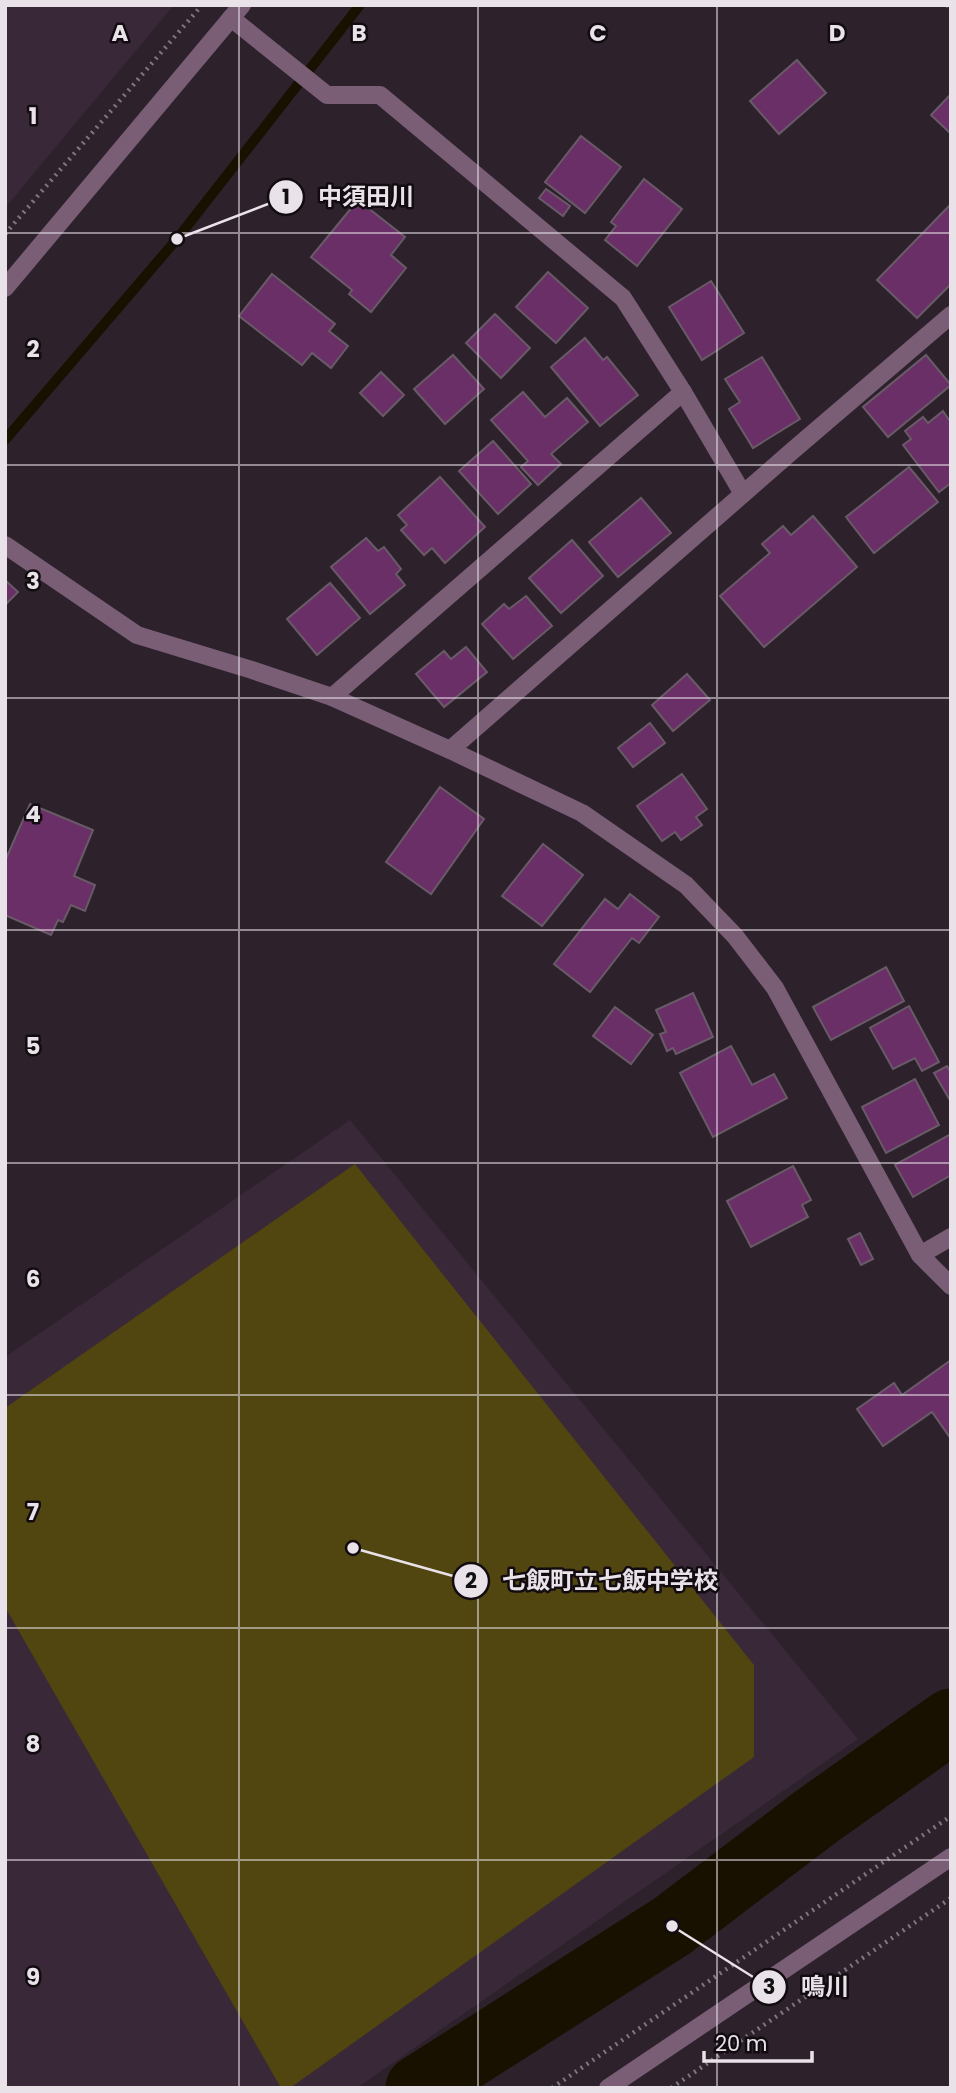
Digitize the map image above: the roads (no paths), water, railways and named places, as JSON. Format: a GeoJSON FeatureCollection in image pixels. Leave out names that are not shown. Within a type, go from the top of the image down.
{"type":"FeatureCollection","features":[{"type":"Feature","properties":{"kind":"street"},"geometry":{"type":"LineString","coordinates":[[5,288],[237,11],[327,95],[380,95],[623,298],[743,494]]}},
{"type":"Feature","properties":{"kind":"street"},"geometry":{"type":"LineString","coordinates":[[450,750],[951,315]]}},
{"type":"Feature","properties":{"kind":"street"},"geometry":{"type":"LineString","coordinates":[[332,697],[682,392]]}},
{"type":"Feature","properties":{"kind":"street"},"geometry":{"type":"LineString","coordinates":[[5,545],[137,635],[332,697],[450,750],[582,813],[686,885],[735,936],[775,988],[920,1255],[951,1286]]}},
{"type":"Feature","properties":{"kind":"street"},"geometry":{"type":"LineString","coordinates":[[920,1255],[951,1237]]}},
{"type":"Feature","properties":{"kind":"street"},"geometry":{"type":"LineString","coordinates":[[608,2088],[951,1857]]}},
{"type":"Feature","properties":{"kind":"waterway"},"geometry":{"type":"LineString","coordinates":[[5,440],[177,239],[360,5]]}},
{"type":"Feature","properties":{"kind":"waterway"},"geometry":{"type":"LineString","coordinates":[[418,2088],[672,1926],[817,1816],[951,1721]]}},
{"type":"Feature","properties":{"kind":"place","name":"中須田川"},"geometry":{"type":"Point","coordinates":[177,239]}},
{"type":"Feature","properties":{"kind":"place","name":"七飯町立七飯中学校"},"geometry":{"type":"Point","coordinates":[353,1548]}},
{"type":"Feature","properties":{"kind":"place","name":"鳴川"},"geometry":{"type":"Point","coordinates":[672,1926]}}]}
